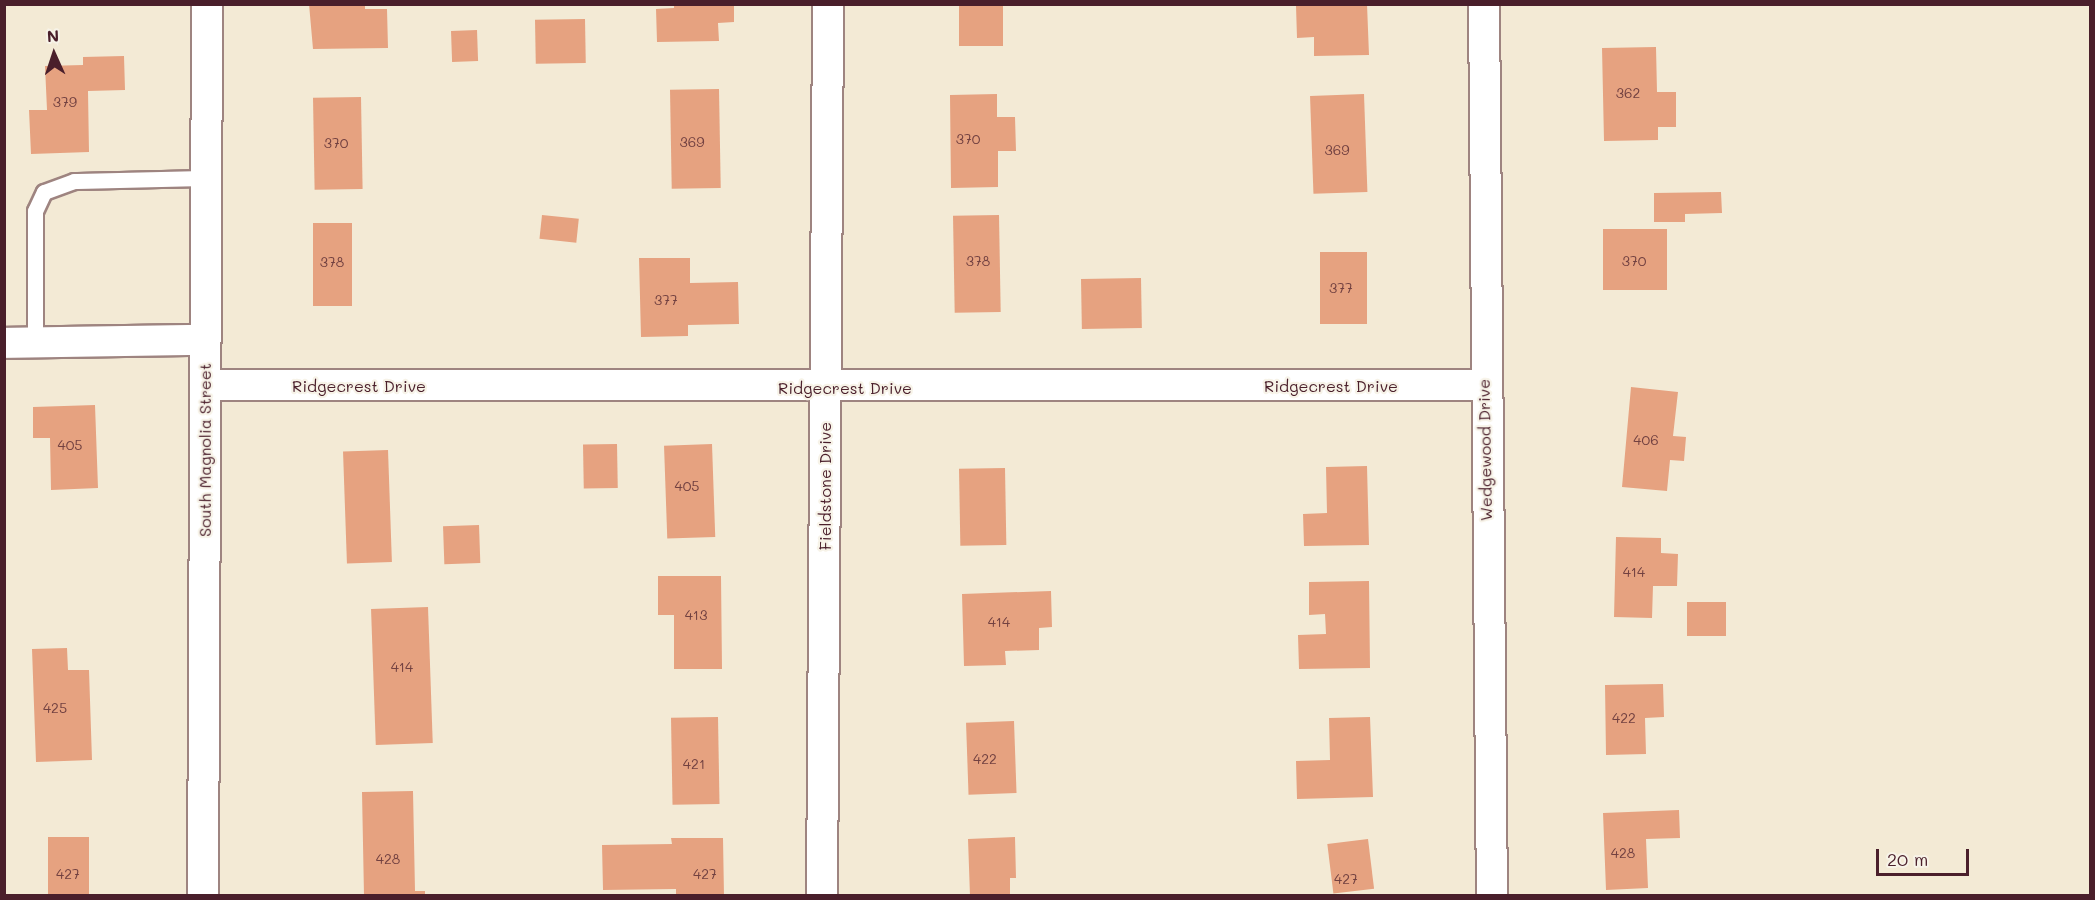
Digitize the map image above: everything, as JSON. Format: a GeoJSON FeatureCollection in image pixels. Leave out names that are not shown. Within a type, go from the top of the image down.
{"type":"FeatureCollection","features":[{"type":"Feature","properties":{"kind":"street","name":"South Magnolia Street"},"geometry":{"type":"LineString","coordinates":[[203,896],[207,4]]}},
{"type":"Feature","properties":{"kind":"street","name":"Fieldstone Drive"},"geometry":{"type":"LineString","coordinates":[[822,896],[828,4]]}},
{"type":"Feature","properties":{"kind":"street","name":"Wedgewood Drive"},"geometry":{"type":"LineString","coordinates":[[1484,4],[1484,385],[1492,896]]}},
{"type":"Feature","properties":{"kind":"street"},"geometry":{"type":"LineString","coordinates":[[4,343],[205,340]]}},
{"type":"Feature","properties":{"kind":"street","name":"Ridgecrest Drive"},"geometry":{"type":"LineString","coordinates":[[206,386],[825,388],[1484,385]]}},
{"type":"Feature","properties":{"kind":"lane"},"geometry":{"type":"LineString","coordinates":[[36,343],[35,211],[44,192],[74,181],[206,178]]}},
{"type":"Feature","properties":{"kind":"building"},"geometry":{"type":"Polygon","coordinates":[[[309,4],[365,4],[365,9],[387,9],[388,48],[313,49],[309,4]]]}},
{"type":"Feature","properties":{"kind":"building"},"geometry":{"type":"Polygon","coordinates":[[[674,4],[734,4],[734,22],[718,23],[719,41],[657,42],[656,9],[674,8],[674,4]]]}},
{"type":"Feature","properties":{"kind":"building"},"geometry":{"type":"Polygon","coordinates":[[[959,4],[1003,4],[1003,46],[959,46],[959,4]]]}},
{"type":"Feature","properties":{"kind":"building"},"geometry":{"type":"Polygon","coordinates":[[[1367,4],[1369,55],[1314,56],[1314,37],[1297,38],[1296,6],[1367,4]]]}},
{"type":"Feature","properties":{"kind":"building"},"geometry":{"type":"Polygon","coordinates":[[[585,19],[586,63],[536,64],[535,20],[585,19]]]}},
{"type":"Feature","properties":{"kind":"building"},"geometry":{"type":"Polygon","coordinates":[[[477,30],[478,61],[452,62],[451,31],[477,30]]]}},
{"type":"Feature","properties":{"kind":"building"},"geometry":{"type":"Polygon","coordinates":[[[1656,47],[1657,92],[1676,92],[1676,127],[1658,127],[1658,140],[1604,141],[1602,48],[1656,47]]]}},
{"type":"Feature","properties":{"kind":"building"},"geometry":{"type":"Polygon","coordinates":[[[124,56],[125,90],[88,91],[89,152],[31,154],[29,110],[47,110],[45,66],[83,65],[83,57],[124,56]]]}},
{"type":"Feature","properties":{"kind":"building"},"geometry":{"type":"Polygon","coordinates":[[[719,89],[721,188],[672,189],[670,90],[719,89]]]}},
{"type":"Feature","properties":{"kind":"building"},"geometry":{"type":"Polygon","coordinates":[[[997,94],[997,117],[1015,117],[1016,151],[998,151],[998,187],[951,188],[950,95],[997,94]]]}},
{"type":"Feature","properties":{"kind":"building"},"geometry":{"type":"Polygon","coordinates":[[[1364,94],[1367,192],[1313,194],[1310,96],[1364,94]]]}},
{"type":"Feature","properties":{"kind":"building"},"geometry":{"type":"Polygon","coordinates":[[[361,97],[363,189],[315,190],[313,98],[361,97]]]}},
{"type":"Feature","properties":{"kind":"building"},"geometry":{"type":"Polygon","coordinates":[[[1721,192],[1722,213],[1685,214],[1685,222],[1654,222],[1654,193],[1721,192]]]}},
{"type":"Feature","properties":{"kind":"building"},"geometry":{"type":"Polygon","coordinates":[[[542,215],[579,219],[576,243],[539,239],[542,215]]]}},
{"type":"Feature","properties":{"kind":"building"},"geometry":{"type":"Polygon","coordinates":[[[999,215],[1001,312],[955,313],[953,216],[999,215]]]}},
{"type":"Feature","properties":{"kind":"building"},"geometry":{"type":"Polygon","coordinates":[[[313,223],[352,223],[352,306],[313,306],[313,223]]]}},
{"type":"Feature","properties":{"kind":"building"},"geometry":{"type":"Polygon","coordinates":[[[1603,229],[1667,229],[1667,290],[1603,290],[1603,229]]]}},
{"type":"Feature","properties":{"kind":"building"},"geometry":{"type":"Polygon","coordinates":[[[1320,252],[1367,252],[1367,324],[1320,324],[1320,252]]]}},
{"type":"Feature","properties":{"kind":"building"},"geometry":{"type":"Polygon","coordinates":[[[639,258],[690,258],[690,283],[738,282],[739,324],[688,325],[688,336],[641,337],[639,258]]]}},
{"type":"Feature","properties":{"kind":"building"},"geometry":{"type":"Polygon","coordinates":[[[1141,278],[1142,328],[1082,329],[1081,279],[1141,278]]]}},
{"type":"Feature","properties":{"kind":"building"},"geometry":{"type":"Polygon","coordinates":[[[1631,387],[1678,392],[1673,436],[1686,437],[1684,461],[1670,460],[1667,491],[1622,487],[1631,387]]]}},
{"type":"Feature","properties":{"kind":"building"},"geometry":{"type":"Polygon","coordinates":[[[95,405],[98,488],[51,490],[50,438],[33,438],[33,407],[95,405]]]}},
{"type":"Feature","properties":{"kind":"building"},"geometry":{"type":"Polygon","coordinates":[[[617,444],[618,488],[584,489],[583,445],[617,444]]]}},
{"type":"Feature","properties":{"kind":"building"},"geometry":{"type":"Polygon","coordinates":[[[712,444],[715,537],[667,539],[664,446],[712,444]]]}},
{"type":"Feature","properties":{"kind":"building"},"geometry":{"type":"Polygon","coordinates":[[[388,450],[392,562],[347,564],[343,452],[388,450]]]}},
{"type":"Feature","properties":{"kind":"building"},"geometry":{"type":"Polygon","coordinates":[[[1367,466],[1369,545],[1304,546],[1303,514],[1327,513],[1326,467],[1367,466]]]}},
{"type":"Feature","properties":{"kind":"building"},"geometry":{"type":"Polygon","coordinates":[[[1005,468],[1006,545],[960,546],[959,469],[1005,468]]]}},
{"type":"Feature","properties":{"kind":"building"},"geometry":{"type":"Polygon","coordinates":[[[479,525],[480,563],[444,564],[443,526],[479,525]]]}},
{"type":"Feature","properties":{"kind":"building"},"geometry":{"type":"Polygon","coordinates":[[[1616,537],[1661,538],[1661,553],[1678,554],[1677,586],[1653,586],[1652,618],[1614,617],[1616,537]]]}},
{"type":"Feature","properties":{"kind":"building"},"geometry":{"type":"Polygon","coordinates":[[[658,576],[721,576],[722,669],[674,669],[674,615],[658,615],[658,576]]]}},
{"type":"Feature","properties":{"kind":"building"},"geometry":{"type":"Polygon","coordinates":[[[1369,581],[1370,668],[1299,669],[1298,635],[1326,634],[1325,614],[1309,615],[1309,582],[1369,581]]]}},
{"type":"Feature","properties":{"kind":"building"},"geometry":{"type":"Polygon","coordinates":[[[1051,591],[1052,627],[1039,628],[1039,650],[1005,651],[1006,665],[964,666],[962,594],[1051,591]]]}},
{"type":"Feature","properties":{"kind":"building"},"geometry":{"type":"Polygon","coordinates":[[[1687,602],[1726,602],[1726,636],[1687,636],[1687,602]]]}},
{"type":"Feature","properties":{"kind":"building"},"geometry":{"type":"Polygon","coordinates":[[[428,607],[433,743],[376,745],[371,609],[428,607]]]}},
{"type":"Feature","properties":{"kind":"building"},"geometry":{"type":"Polygon","coordinates":[[[67,648],[68,670],[89,670],[92,760],[36,762],[32,649],[67,648]]]}},
{"type":"Feature","properties":{"kind":"building"},"geometry":{"type":"Polygon","coordinates":[[[1663,684],[1664,717],[1645,718],[1646,754],[1606,755],[1605,685],[1663,684]]]}},
{"type":"Feature","properties":{"kind":"building"},"geometry":{"type":"Polygon","coordinates":[[[718,717],[720,804],[673,805],[671,718],[718,717]]]}},
{"type":"Feature","properties":{"kind":"building"},"geometry":{"type":"Polygon","coordinates":[[[1370,717],[1373,797],[1297,799],[1296,761],[1330,760],[1329,718],[1370,717]]]}},
{"type":"Feature","properties":{"kind":"building"},"geometry":{"type":"Polygon","coordinates":[[[1014,721],[1017,793],[969,795],[966,723],[1014,721]]]}},
{"type":"Feature","properties":{"kind":"building"},"geometry":{"type":"Polygon","coordinates":[[[413,791],[415,891],[425,891],[425,896],[364,896],[362,792],[413,791]]]}},
{"type":"Feature","properties":{"kind":"building"},"geometry":{"type":"Polygon","coordinates":[[[1679,810],[1680,838],[1646,839],[1648,888],[1606,890],[1603,813],[1679,810]]]}},
{"type":"Feature","properties":{"kind":"building"},"geometry":{"type":"Polygon","coordinates":[[[48,837],[89,837],[89,896],[48,896],[48,837]]]}},
{"type":"Feature","properties":{"kind":"building"},"geometry":{"type":"Polygon","coordinates":[[[1015,837],[1016,878],[1010,878],[1010,896],[970,896],[968,839],[1015,837]]]}},
{"type":"Feature","properties":{"kind":"building"},"geometry":{"type":"Polygon","coordinates":[[[671,838],[723,838],[724,896],[676,896],[676,889],[603,890],[602,845],[672,844],[671,838]]]}},
{"type":"Feature","properties":{"kind":"building"},"geometry":{"type":"Polygon","coordinates":[[[1368,839],[1374,889],[1333,894],[1327,844],[1368,839]]]}}]}
